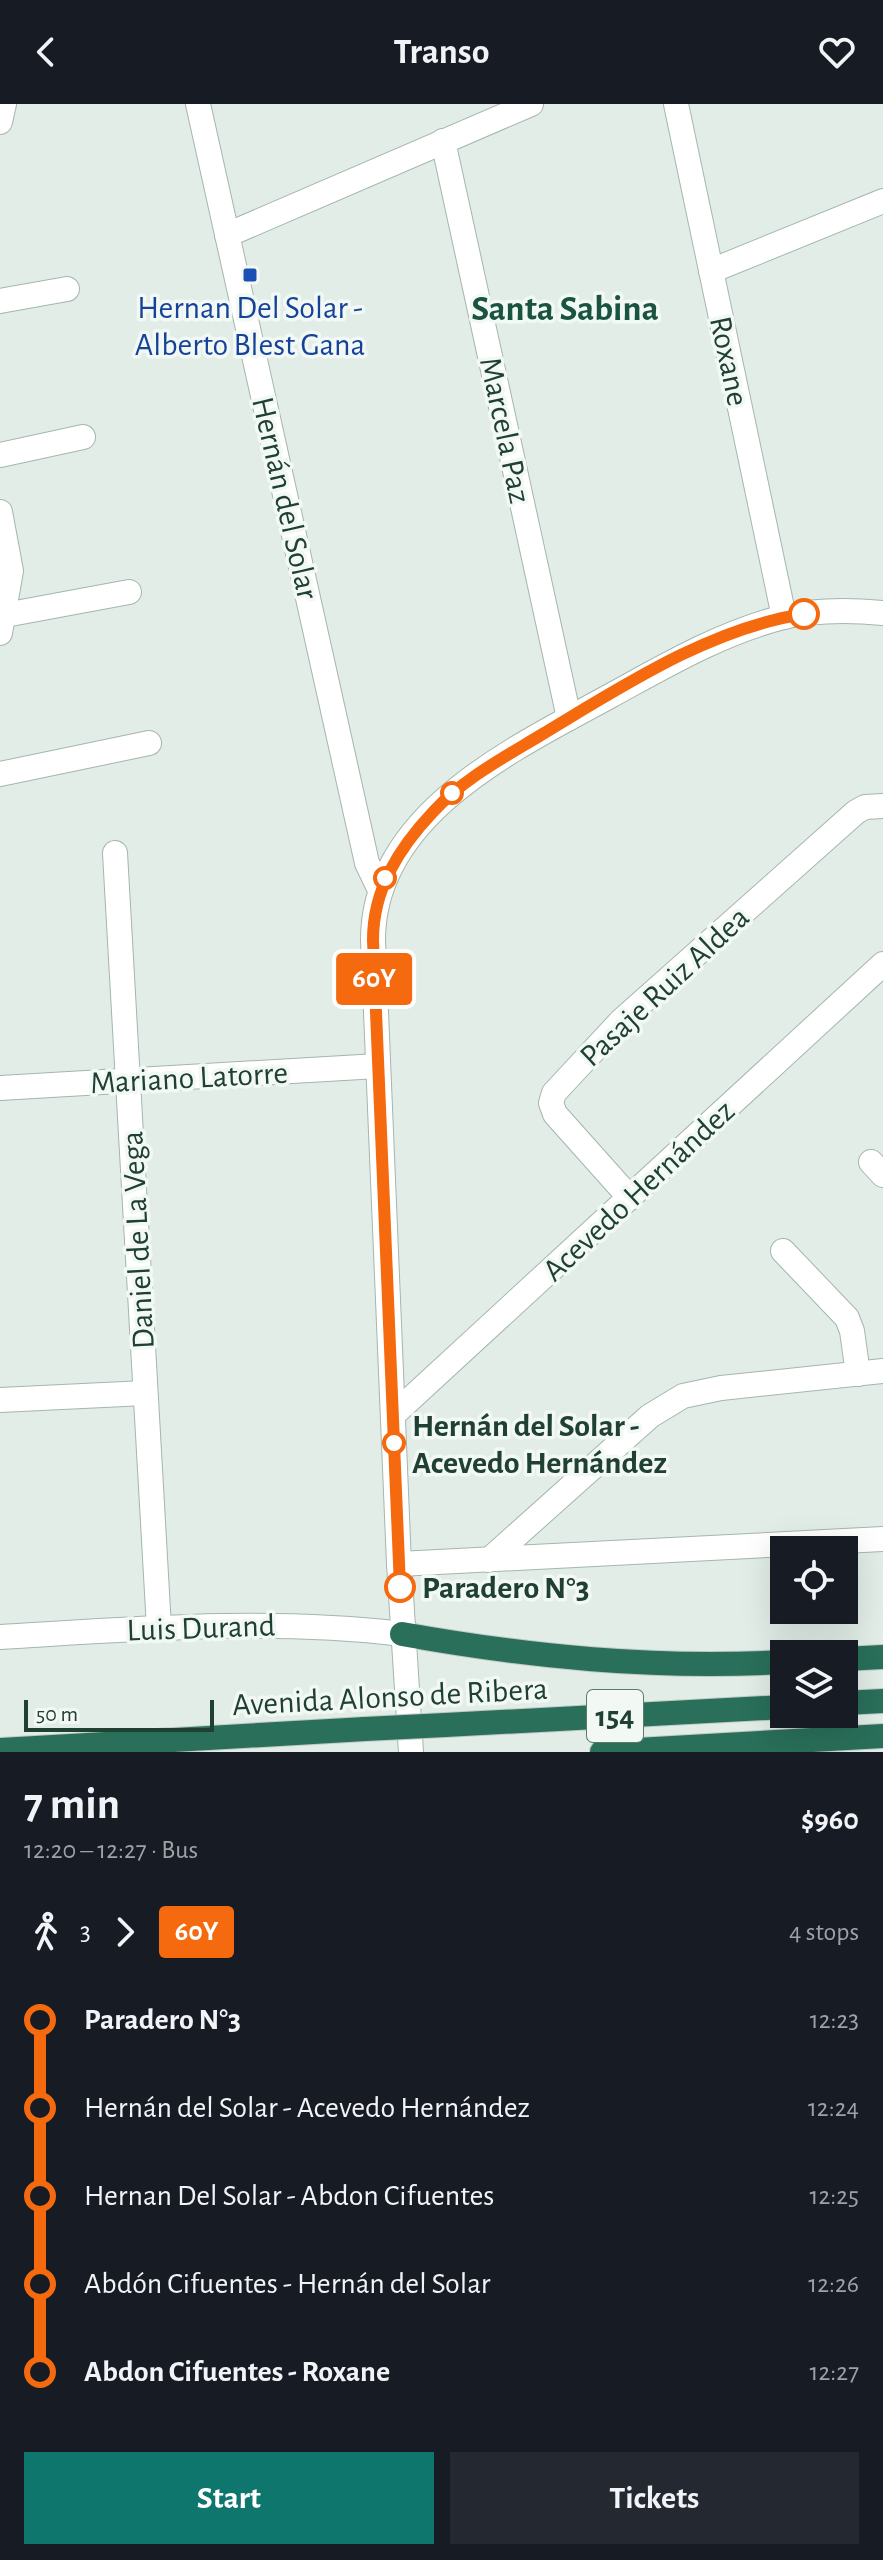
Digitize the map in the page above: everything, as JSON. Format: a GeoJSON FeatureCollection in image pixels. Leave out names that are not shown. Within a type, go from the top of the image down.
{"type":"FeatureCollection","features":[{"type":"Feature","properties":{"kind":"highway"},"geometry":{"type":"LineString","coordinates":[[402,1634],[509,1652],[622,1664],[770,1662]]}},
{"type":"Feature","properties":{"kind":"highway"},"geometry":{"type":"LineString","coordinates":[[858,1658],[883,1657]]}},
{"type":"Feature","properties":{"kind":"highway"},"geometry":{"type":"LineString","coordinates":[[858,1702],[883,1701]]}},
{"type":"Feature","properties":{"kind":"highway","name":"Avenida Alonso de Ribera"},"geometry":{"type":"LineString","coordinates":[[0,1750],[770,1708]]}},
{"type":"Feature","properties":{"kind":"highway","name":"154"},"geometry":{"type":"LineString","coordinates":[[602,1752],[883,1736]]}},
{"type":"Feature","properties":{"kind":"street"},"geometry":{"type":"LineString","coordinates":[[0,122],[4,104]]}},
{"type":"Feature","properties":{"kind":"street","name":"Hernán del Solar"},"geometry":{"type":"LineString","coordinates":[[198,104],[367,863],[380,890]]}},
{"type":"Feature","properties":{"kind":"street"},"geometry":{"type":"LineString","coordinates":[[227,235],[531,104]]}},
{"type":"Feature","properties":{"kind":"street","name":"Roxane"},"geometry":{"type":"LineString","coordinates":[[676,104],[784,617]]}},
{"type":"Feature","properties":{"kind":"street","name":"Marcela Paz"},"geometry":{"type":"LineString","coordinates":[[443,141],[569,718]]}},
{"type":"Feature","properties":{"kind":"street"},"geometry":{"type":"LineString","coordinates":[[711,271],[883,201]]}},
{"type":"Feature","properties":{"kind":"street"},"geometry":{"type":"LineString","coordinates":[[0,301],[67,289]]}},
{"type":"Feature","properties":{"kind":"street"},"geometry":{"type":"LineString","coordinates":[[0,455],[83,437]]}},
{"type":"Feature","properties":{"kind":"street"},"geometry":{"type":"LineString","coordinates":[[0,512],[11,571],[2,624],[129,592]]}},
{"type":"Feature","properties":{"kind":"street"},"geometry":{"type":"LineString","coordinates":[[411,1752],[402,1634],[378,1066],[373,923],[380,890],[404,847],[452,793],[471,777],[569,718],[693,650],[784,617],[883,613]]}},
{"type":"Feature","properties":{"kind":"street"},"geometry":{"type":"LineString","coordinates":[[0,774],[149,743]]}},
{"type":"Feature","properties":{"kind":"street","name":"Pasaje Ruiz Aldea"},"geometry":{"type":"LineString","coordinates":[[630,1198],[555,1114],[551,1103],[554,1093],[611,1031],[856,812],[865,807],[883,806]]}},
{"type":"Feature","properties":{"kind":"street","name":"Daniel de La Vega"},"geometry":{"type":"LineString","coordinates":[[115,853],[159,1628]]}},
{"type":"Feature","properties":{"kind":"street","name":"Acevedo Hernández"},"geometry":{"type":"LineString","coordinates":[[393,1415],[883,964]]}},
{"type":"Feature","properties":{"kind":"street","name":"Mariano Latorre"},"geometry":{"type":"LineString","coordinates":[[0,1088],[378,1066]]}},
{"type":"Feature","properties":{"kind":"street"},"geometry":{"type":"LineString","coordinates":[[783,1251],[847,1318],[852,1331],[858,1374]]}},
{"type":"Feature","properties":{"kind":"street"},"geometry":{"type":"LineString","coordinates":[[489,1560],[665,1404],[701,1390],[883,1371]]}},
{"type":"Feature","properties":{"kind":"street"},"geometry":{"type":"LineString","coordinates":[[0,1400],[145,1393]]}},
{"type":"Feature","properties":{"kind":"street"},"geometry":{"type":"LineString","coordinates":[[399,1564],[883,1539]]}},
{"type":"Feature","properties":{"kind":"street","name":"Luis Durand"},"geometry":{"type":"LineString","coordinates":[[0,1637],[294,1624],[402,1634]]}},
{"type":"Feature","properties":{"kind":"bus line","name":"60Y"},"geometry":{"type":"LineString","coordinates":[[400,1587],[373,940],[375,907],[380,890],[418,828],[471,777],[569,718],[693,650],[752,626],[804,614]]}},
{"type":"Feature","properties":{"kind":"place","name":"Hernan Del Solar - Alberto Blest Gana"},"geometry":{"type":"Point","coordinates":[250,275]}},
{"type":"Feature","properties":{"kind":"place","name":"Hernán del Solar - Acevedo Hernández"},"geometry":{"type":"Point","coordinates":[394,1443]}},
{"type":"Feature","properties":{"kind":"place","name":"Paradero N°3"},"geometry":{"type":"Point","coordinates":[400,1587]}},
{"type":"Feature","properties":{"kind":"district","name":"Santa Sabina"},"geometry":{"type":"Point","coordinates":[565,307]}}]}
